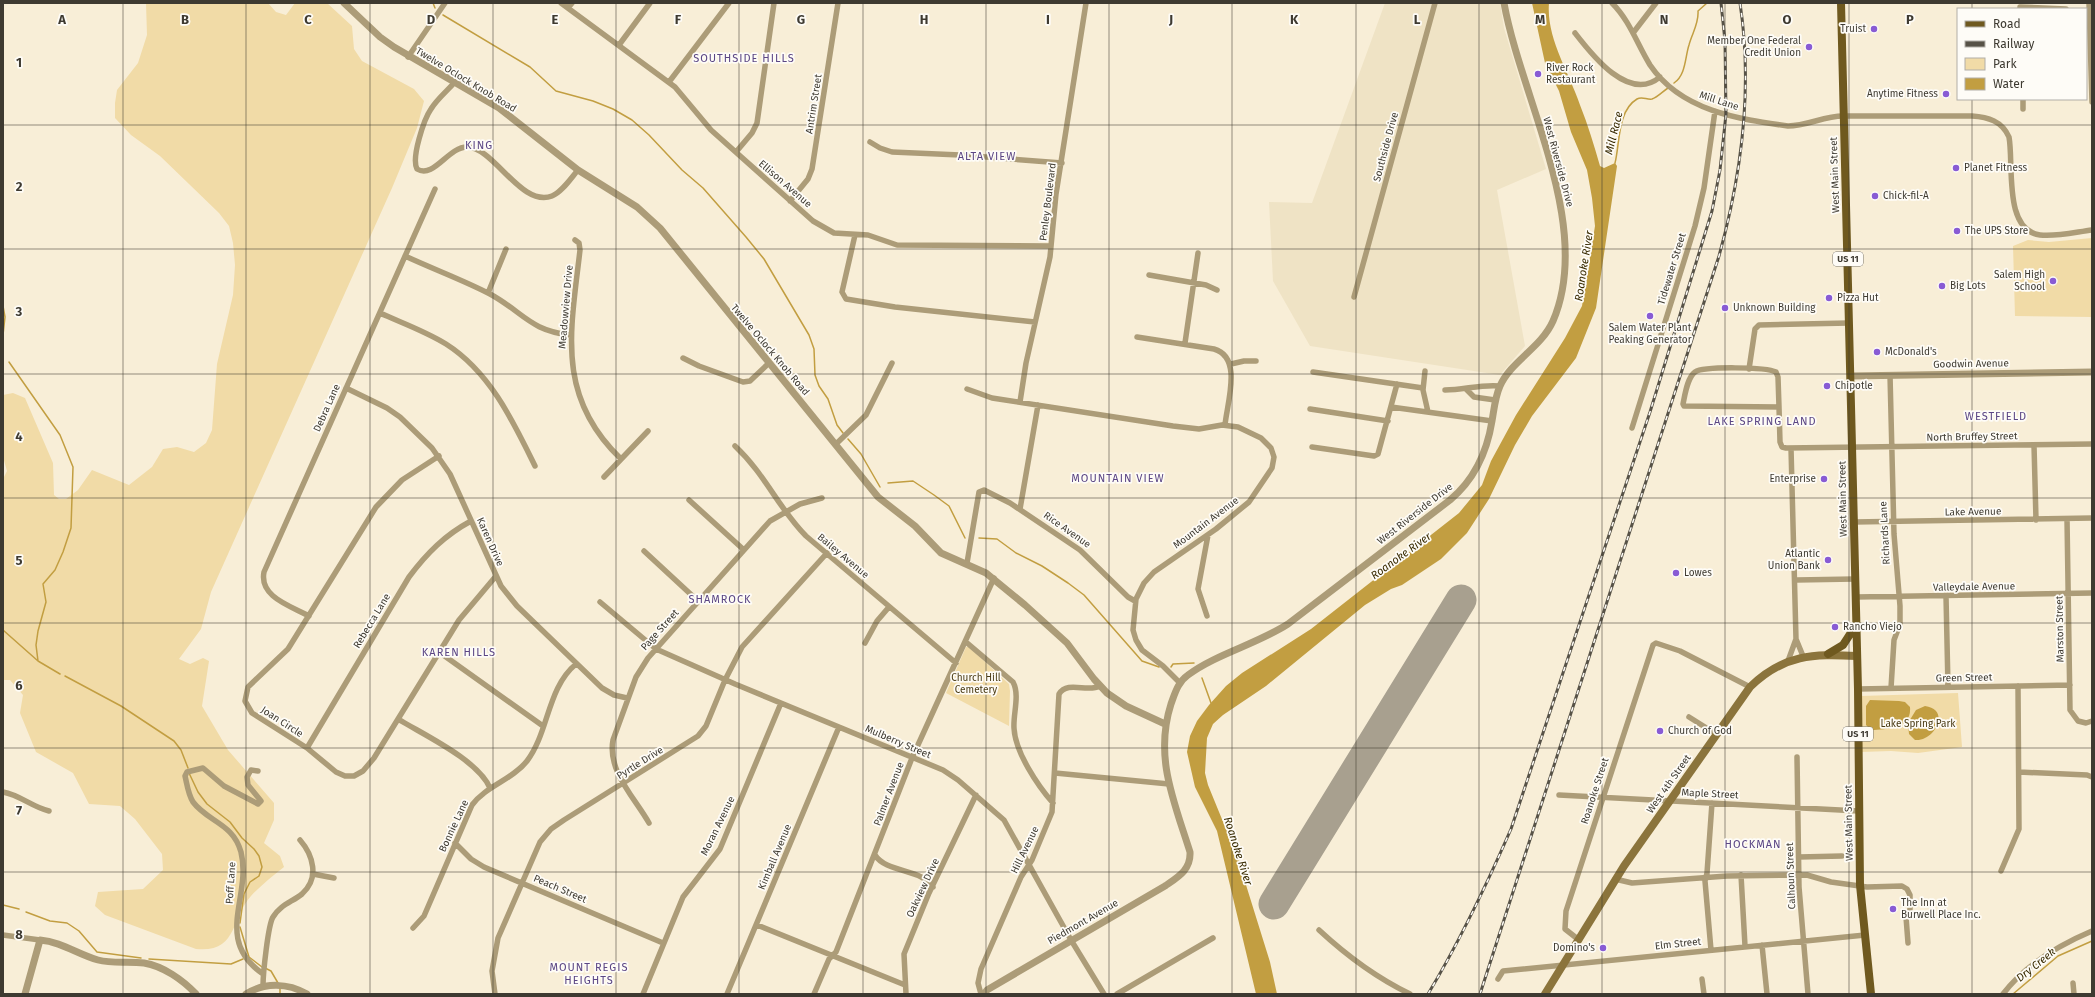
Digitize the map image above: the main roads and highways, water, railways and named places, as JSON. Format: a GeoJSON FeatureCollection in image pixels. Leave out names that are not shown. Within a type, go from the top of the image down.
{"type":"FeatureCollection","features":[{"type":"Feature","properties":{"kind":"main road","name":"West Main Street"},"geometry":{"type":"LineString","coordinates":[[1841,3],[1858,688],[1860,885],[1871,994]]}},
{"type":"Feature","properties":{"kind":"main road"},"geometry":{"type":"LineString","coordinates":[[1828,654],[1843,645],[1856,624]]}},
{"type":"Feature","properties":{"kind":"main road","name":"West 4th Street"},"geometry":{"type":"LineString","coordinates":[[1545,994],[1616,879],[1750,686],[1766,672],[1788,661],[1803,656],[1828,654],[1857,656]]}},
{"type":"Feature","properties":{"kind":"water"},"geometry":{"type":"Polygon","coordinates":[[[1532,3],[1549,3],[1551,29],[1559,55],[1583,113],[1600,166],[1604,168],[1615,163],[1617,166],[1596,308],[1576,358],[1532,416],[1515,445],[1489,499],[1467,533],[1441,559],[1402,585],[1391,589],[1365,605],[1266,686],[1223,715],[1213,724],[1207,738],[1205,773],[1208,785],[1237,856],[1270,962],[1277,994],[1256,994],[1217,831],[1195,787],[1187,752],[1190,736],[1197,721],[1226,686],[1242,673],[1311,629],[1459,513],[1482,485],[1491,461],[1516,415],[1565,338],[1582,306],[1595,226],[1592,198],[1587,170],[1571,132],[1559,91],[1545,63],[1532,3]]]}},
{"type":"Feature","properties":{"kind":"water"},"geometry":{"type":"Polygon","coordinates":[[[1870,700],[1905,702],[1910,707],[1910,714],[1903,724],[1891,728],[1871,730],[1866,725],[1866,706],[1870,700]]]}},
{"type":"Feature","properties":{"kind":"water"},"geometry":{"type":"Polygon","coordinates":[[[1925,706],[1938,713],[1939,719],[1934,731],[1922,739],[1915,740],[1909,734],[1908,723],[1916,710],[1925,706]]]}},
{"type":"Feature","properties":{"kind":"waterway"},"geometry":{"type":"LineString","coordinates":[[433,3],[435,8]]}},
{"type":"Feature","properties":{"kind":"waterway","name":"Mill Race"},"geometry":{"type":"LineString","coordinates":[[1674,83],[1678,80],[1683,71],[1696,24],[1698,11],[1707,3]]}},
{"type":"Feature","properties":{"kind":"waterway"},"geometry":{"type":"LineString","coordinates":[[443,15],[530,67],[556,91],[593,101],[613,109],[632,120],[649,135],[682,170],[703,188],[764,259],[809,335],[814,349],[815,375],[819,386],[828,399],[837,425],[843,433]]}},
{"type":"Feature","properties":{"kind":"waterway","name":"Mill Race"},"geometry":{"type":"LineString","coordinates":[[1615,163],[1620,128],[1626,111],[1637,99],[1652,99],[1668,88]]}},
{"type":"Feature","properties":{"kind":"waterway"},"geometry":{"type":"LineString","coordinates":[[3,306],[5,317],[3,335]]}},
{"type":"Feature","properties":{"kind":"waterway"},"geometry":{"type":"LineString","coordinates":[[9,362],[60,435],[73,467],[71,528],[55,570],[43,584],[46,602],[38,631],[36,645],[38,661]]}},
{"type":"Feature","properties":{"kind":"waterway"},"geometry":{"type":"LineString","coordinates":[[848,439],[861,454],[880,487]]}},
{"type":"Feature","properties":{"kind":"waterway"},"geometry":{"type":"LineString","coordinates":[[888,483],[913,481],[934,495],[949,506],[965,538]]}},
{"type":"Feature","properties":{"kind":"waterway"},"geometry":{"type":"LineString","coordinates":[[979,538],[997,539],[1016,553],[1042,566],[1068,583],[1084,595],[1142,661],[1159,667]]}},
{"type":"Feature","properties":{"kind":"waterway"},"geometry":{"type":"LineString","coordinates":[[3,630],[38,661],[60,674]]}},
{"type":"Feature","properties":{"kind":"waterway"},"geometry":{"type":"LineString","coordinates":[[1171,667],[1173,664],[1194,663]]}},
{"type":"Feature","properties":{"kind":"waterway"},"geometry":{"type":"LineString","coordinates":[[65,676],[121,706],[174,741],[181,750],[188,768]]}},
{"type":"Feature","properties":{"kind":"waterway"},"geometry":{"type":"LineString","coordinates":[[1202,678],[1211,703]]}},
{"type":"Feature","properties":{"kind":"waterway"},"geometry":{"type":"LineString","coordinates":[[189,773],[198,792],[207,804],[230,822],[242,838],[259,856],[262,867],[259,876],[250,882],[244,894],[240,923]]}},
{"type":"Feature","properties":{"kind":"waterway"},"geometry":{"type":"LineString","coordinates":[[3,905],[19,909]]}},
{"type":"Feature","properties":{"kind":"waterway"},"geometry":{"type":"LineString","coordinates":[[26,912],[50,921],[67,923],[79,931],[97,952],[141,958]]}},
{"type":"Feature","properties":{"kind":"waterway"},"geometry":{"type":"LineString","coordinates":[[240,927],[249,957],[262,967]]}},
{"type":"Feature","properties":{"kind":"waterway","name":"Dry Creek"},"geometry":{"type":"LineString","coordinates":[[2013,994],[2058,956],[2092,941]]}},
{"type":"Feature","properties":{"kind":"waterway"},"geometry":{"type":"LineString","coordinates":[[149,959],[231,964],[243,959]]}},
{"type":"Feature","properties":{"kind":"waterway"},"geometry":{"type":"LineString","coordinates":[[265,968],[271,971],[278,983]]}},
{"type":"Feature","properties":{"kind":"waterway"},"geometry":{"type":"LineString","coordinates":[[280,988],[280,994]]}},
{"type":"Feature","properties":{"kind":"railway"},"geometry":{"type":"LineString","coordinates":[[1428,994],[1472,913],[1511,829],[1650,412],[1712,211],[1720,170],[1726,114],[1725,41],[1721,3]]}},
{"type":"Feature","properties":{"kind":"railway"},"geometry":{"type":"LineString","coordinates":[[1480,994],[1719,256],[1734,193],[1743,130],[1745,67],[1744,35],[1740,3]]}},
{"type":"Feature","properties":{"kind":"place","name":"Truist"},"geometry":{"type":"Point","coordinates":[1874,29]}},
{"type":"Feature","properties":{"kind":"place","name":"Member One Federal Credit Union"},"geometry":{"type":"Point","coordinates":[1809,47]}},
{"type":"Feature","properties":{"kind":"place","name":"River Rock Restaurant"},"geometry":{"type":"Point","coordinates":[1538,74]}},
{"type":"Feature","properties":{"kind":"place","name":"Anytime Fitness"},"geometry":{"type":"Point","coordinates":[1946,94]}},
{"type":"Feature","properties":{"kind":"place","name":"Planet Fitness"},"geometry":{"type":"Point","coordinates":[1956,168]}},
{"type":"Feature","properties":{"kind":"place","name":"Chick-fil-A"},"geometry":{"type":"Point","coordinates":[1875,196]}},
{"type":"Feature","properties":{"kind":"place","name":"The UPS Store"},"geometry":{"type":"Point","coordinates":[1957,231]}},
{"type":"Feature","properties":{"kind":"place","name":"Salem High School"},"geometry":{"type":"Point","coordinates":[2053,281]}},
{"type":"Feature","properties":{"kind":"place","name":"Big Lots"},"geometry":{"type":"Point","coordinates":[1942,286]}},
{"type":"Feature","properties":{"kind":"place","name":"Pizza Hut"},"geometry":{"type":"Point","coordinates":[1829,298]}},
{"type":"Feature","properties":{"kind":"place","name":"Unknown Building"},"geometry":{"type":"Point","coordinates":[1725,308]}},
{"type":"Feature","properties":{"kind":"place","name":"Salem Water Plant Peaking Generator"},"geometry":{"type":"Point","coordinates":[1650,316]}},
{"type":"Feature","properties":{"kind":"place","name":"McDonald's"},"geometry":{"type":"Point","coordinates":[1877,352]}},
{"type":"Feature","properties":{"kind":"place","name":"Chipotle"},"geometry":{"type":"Point","coordinates":[1827,386]}},
{"type":"Feature","properties":{"kind":"place","name":"Enterprise"},"geometry":{"type":"Point","coordinates":[1824,479]}},
{"type":"Feature","properties":{"kind":"place","name":"Atlantic Union Bank"},"geometry":{"type":"Point","coordinates":[1828,560]}},
{"type":"Feature","properties":{"kind":"place","name":"Lowes"},"geometry":{"type":"Point","coordinates":[1676,573]}},
{"type":"Feature","properties":{"kind":"place","name":"Rancho Viejo"},"geometry":{"type":"Point","coordinates":[1835,627]}},
{"type":"Feature","properties":{"kind":"place","name":"Church of God"},"geometry":{"type":"Point","coordinates":[1660,731]}},
{"type":"Feature","properties":{"kind":"place","name":"The Inn at Burwell Place Inc."},"geometry":{"type":"Point","coordinates":[1893,909]}},
{"type":"Feature","properties":{"kind":"place","name":"Domino's"},"geometry":{"type":"Point","coordinates":[1603,948]}},
{"type":"Feature","properties":{"kind":"district","name":"SOUTHSIDE HILLS"},"geometry":{"type":"Point","coordinates":[744,58]}},
{"type":"Feature","properties":{"kind":"district","name":"KING"},"geometry":{"type":"Point","coordinates":[479,145]}},
{"type":"Feature","properties":{"kind":"district","name":"ALTA VIEW"},"geometry":{"type":"Point","coordinates":[987,156]}},
{"type":"Feature","properties":{"kind":"district","name":"WESTFIELD"},"geometry":{"type":"Point","coordinates":[1996,416]}},
{"type":"Feature","properties":{"kind":"district","name":"LAKE SPRING LAND"},"geometry":{"type":"Point","coordinates":[1762,421]}},
{"type":"Feature","properties":{"kind":"district","name":"MOUNTAIN VIEW"},"geometry":{"type":"Point","coordinates":[1118,478]}},
{"type":"Feature","properties":{"kind":"district","name":"SHAMROCK"},"geometry":{"type":"Point","coordinates":[720,599]}},
{"type":"Feature","properties":{"kind":"district","name":"KAREN HILLS"},"geometry":{"type":"Point","coordinates":[459,652]}},
{"type":"Feature","properties":{"kind":"district","name":"HOCKMAN"},"geometry":{"type":"Point","coordinates":[1753,844]}},
{"type":"Feature","properties":{"kind":"district","name":"MOUNT REGIS HEIGHTS"},"geometry":{"type":"Point","coordinates":[589,973]}},
{"type":"Feature","properties":{"kind":"water label","name":"Roanoke River"},"geometry":{"type":"Point","coordinates":[1584,266]}},
{"type":"Feature","properties":{"kind":"water label","name":"Roanoke River"},"geometry":{"type":"Point","coordinates":[1401,556]}},
{"type":"Feature","properties":{"kind":"water label","name":"Roanoke River"},"geometry":{"type":"Point","coordinates":[1238,851]}},
{"type":"Feature","properties":{"kind":"park label","name":"Church Hill Cemetery"},"geometry":{"type":"Point","coordinates":[976,684]}},
{"type":"Feature","properties":{"kind":"park label","name":"Lake Spring Park"},"geometry":{"type":"Point","coordinates":[1918,724]}}]}
